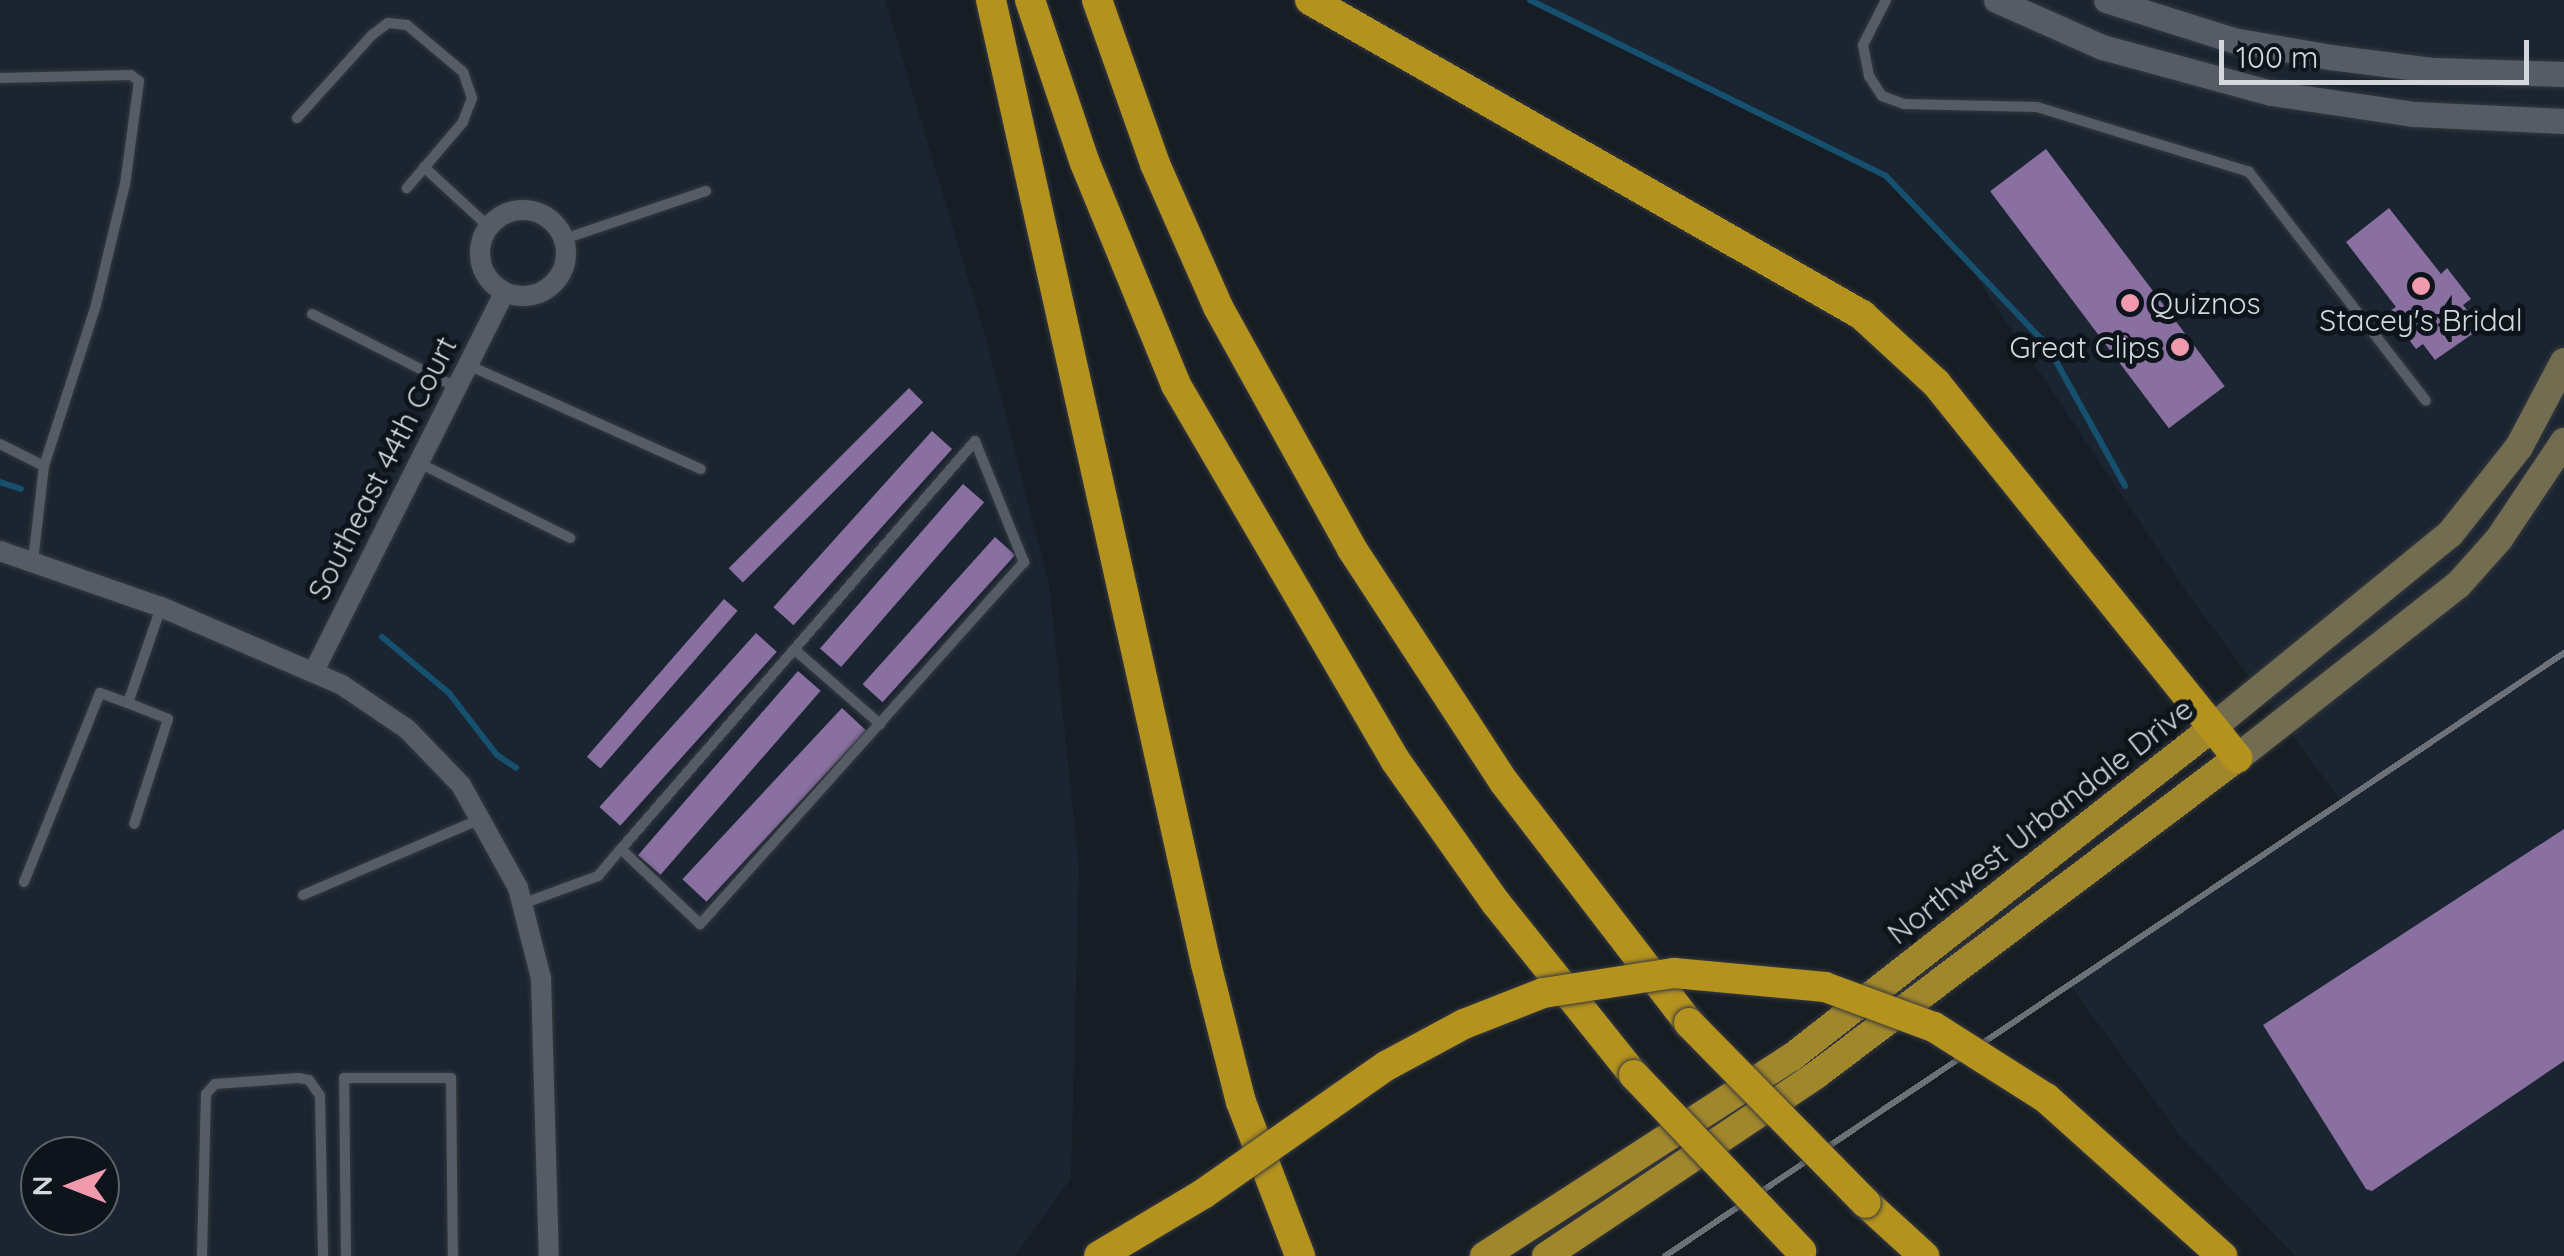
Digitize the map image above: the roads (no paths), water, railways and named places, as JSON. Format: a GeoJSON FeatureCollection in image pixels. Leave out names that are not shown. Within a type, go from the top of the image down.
{"type":"FeatureCollection","features":[{"type":"Feature","properties":{"kind":"highway"},"geometry":{"type":"LineString","coordinates":[[991,0],[1206,964],[1241,1102],[1300,1256]]}},
{"type":"Feature","properties":{"kind":"highway"},"geometry":{"type":"LineString","coordinates":[[1030,0],[1085,163],[1186,402],[1395,760],[1496,903],[1634,1076],[1804,1254]]}},
{"type":"Feature","properties":{"kind":"highway"},"geometry":{"type":"LineString","coordinates":[[1097,0],[1155,164],[1218,307],[1343,533],[1504,782],[1689,1022],[1924,1256]]}},
{"type":"Feature","properties":{"kind":"highway"},"geometry":{"type":"LineString","coordinates":[[1310,0],[1862,315],[1936,383],[2236,758],[1816,1075],[1546,1256]]}},
{"type":"Feature","properties":{"kind":"highway","name":"Northwest Urbandale Drive"},"geometry":{"type":"LineString","coordinates":[[1484,1256],[1792,1057],[2212,728]]}},
{"type":"Feature","properties":{"kind":"highway"},"geometry":{"type":"LineString","coordinates":[[1099,1256],[1203,1194],[1386,1066],[1464,1024],[1543,993],[1674,973],[1824,987],[1934,1027],[2046,1098],[2222,1256]]}},
{"type":"Feature","properties":{"kind":"main road","name":"Northwest Urbandale Drive"},"geometry":{"type":"LineString","coordinates":[[2212,728],[2450,534],[2520,446],[2564,362]]}},
{"type":"Feature","properties":{"kind":"main road"},"geometry":{"type":"LineString","coordinates":[[2236,758],[2458,585],[2499,539],[2564,442]]}},
{"type":"Feature","properties":{"kind":"street"},"geometry":{"type":"LineString","coordinates":[[1996,0],[2102,47],[2271,93],[2414,114],[2564,121]]}},
{"type":"Feature","properties":{"kind":"street"},"geometry":{"type":"LineString","coordinates":[[2106,0],[2233,40],[2330,57],[2433,70],[2564,74]]}},
{"type":"Feature","properties":{"kind":"street"},"geometry":{"type":"LineString","coordinates":[[530,210],[551,220],[564,239],[563,268],[546,289],[505,292],[481,263],[488,226],[507,212],[530,210]]}},
{"type":"Feature","properties":{"kind":"street","name":"Southeast 44th Court"},"geometry":{"type":"LineString","coordinates":[[314,672],[505,292]]}},
{"type":"Feature","properties":{"kind":"street"},"geometry":{"type":"LineString","coordinates":[[0,551],[161,606],[314,672],[407,728],[484,818],[522,904],[541,978],[549,1256]]}},
{"type":"Feature","properties":{"kind":"lane"},"geometry":{"type":"LineString","coordinates":[[1886,0],[1864,45],[1882,96],[1904,104],[2037,107],[2249,172],[2426,400]]}},
{"type":"Feature","properties":{"kind":"lane"},"geometry":{"type":"LineString","coordinates":[[297,118],[372,35],[401,22],[463,72],[471,90],[471,110],[408,188]]}},
{"type":"Feature","properties":{"kind":"lane"},"geometry":{"type":"LineString","coordinates":[[0,78],[131,74],[139,81],[124,184],[96,305],[44,466],[32,562]]}},
{"type":"Feature","properties":{"kind":"lane"},"geometry":{"type":"LineString","coordinates":[[424,167],[488,226]]}},
{"type":"Feature","properties":{"kind":"lane"},"geometry":{"type":"LineString","coordinates":[[564,239],[706,191]]}},
{"type":"Feature","properties":{"kind":"lane"},"geometry":{"type":"LineString","coordinates":[[312,314],[456,387]]}},
{"type":"Feature","properties":{"kind":"lane"},"geometry":{"type":"LineString","coordinates":[[468,364],[701,469]]}},
{"type":"Feature","properties":{"kind":"lane"},"geometry":{"type":"LineString","coordinates":[[522,904],[598,876],[621,849],[795,650],[975,441],[1024,562],[700,924],[621,849]]}},
{"type":"Feature","properties":{"kind":"lane"},"geometry":{"type":"LineString","coordinates":[[0,444],[44,466]]}},
{"type":"Feature","properties":{"kind":"lane"},"geometry":{"type":"LineString","coordinates":[[418,462],[570,538]]}},
{"type":"Feature","properties":{"kind":"lane"},"geometry":{"type":"LineString","coordinates":[[128,702],[161,606]]}},
{"type":"Feature","properties":{"kind":"lane"},"geometry":{"type":"LineString","coordinates":[[795,650],[880,724]]}},
{"type":"Feature","properties":{"kind":"lane"},"geometry":{"type":"LineString","coordinates":[[24,882],[100,693],[168,719],[134,824]]}},
{"type":"Feature","properties":{"kind":"lane"},"geometry":{"type":"LineString","coordinates":[[303,896],[484,818]]}},
{"type":"Feature","properties":{"kind":"lane"},"geometry":{"type":"LineString","coordinates":[[202,1256],[206,1094],[214,1084],[298,1078],[308,1080],[320,1096],[323,1256]]}},
{"type":"Feature","properties":{"kind":"lane"},"geometry":{"type":"LineString","coordinates":[[346,1256],[344,1078],[452,1078],[453,1256]]}},
{"type":"Feature","properties":{"kind":"waterway"},"geometry":{"type":"LineString","coordinates":[[1530,0],[1886,176],[2047,345],[2125,486]]}},
{"type":"Feature","properties":{"kind":"waterway"},"geometry":{"type":"LineString","coordinates":[[0,482],[21,489]]}},
{"type":"Feature","properties":{"kind":"waterway"},"geometry":{"type":"LineString","coordinates":[[382,637],[449,693],[497,755],[516,768]]}},
{"type":"Feature","properties":{"kind":"railway"},"geometry":{"type":"LineString","coordinates":[[1665,1256],[2564,653]]}},
{"type":"Feature","properties":{"kind":"place","name":"Stacey's Bridal"},"geometry":{"type":"Point","coordinates":[2421,286]}},
{"type":"Feature","properties":{"kind":"place","name":"Quiznos"},"geometry":{"type":"Point","coordinates":[2130,303]}},
{"type":"Feature","properties":{"kind":"place","name":"Great Clips"},"geometry":{"type":"Point","coordinates":[2180,347]}}]}
